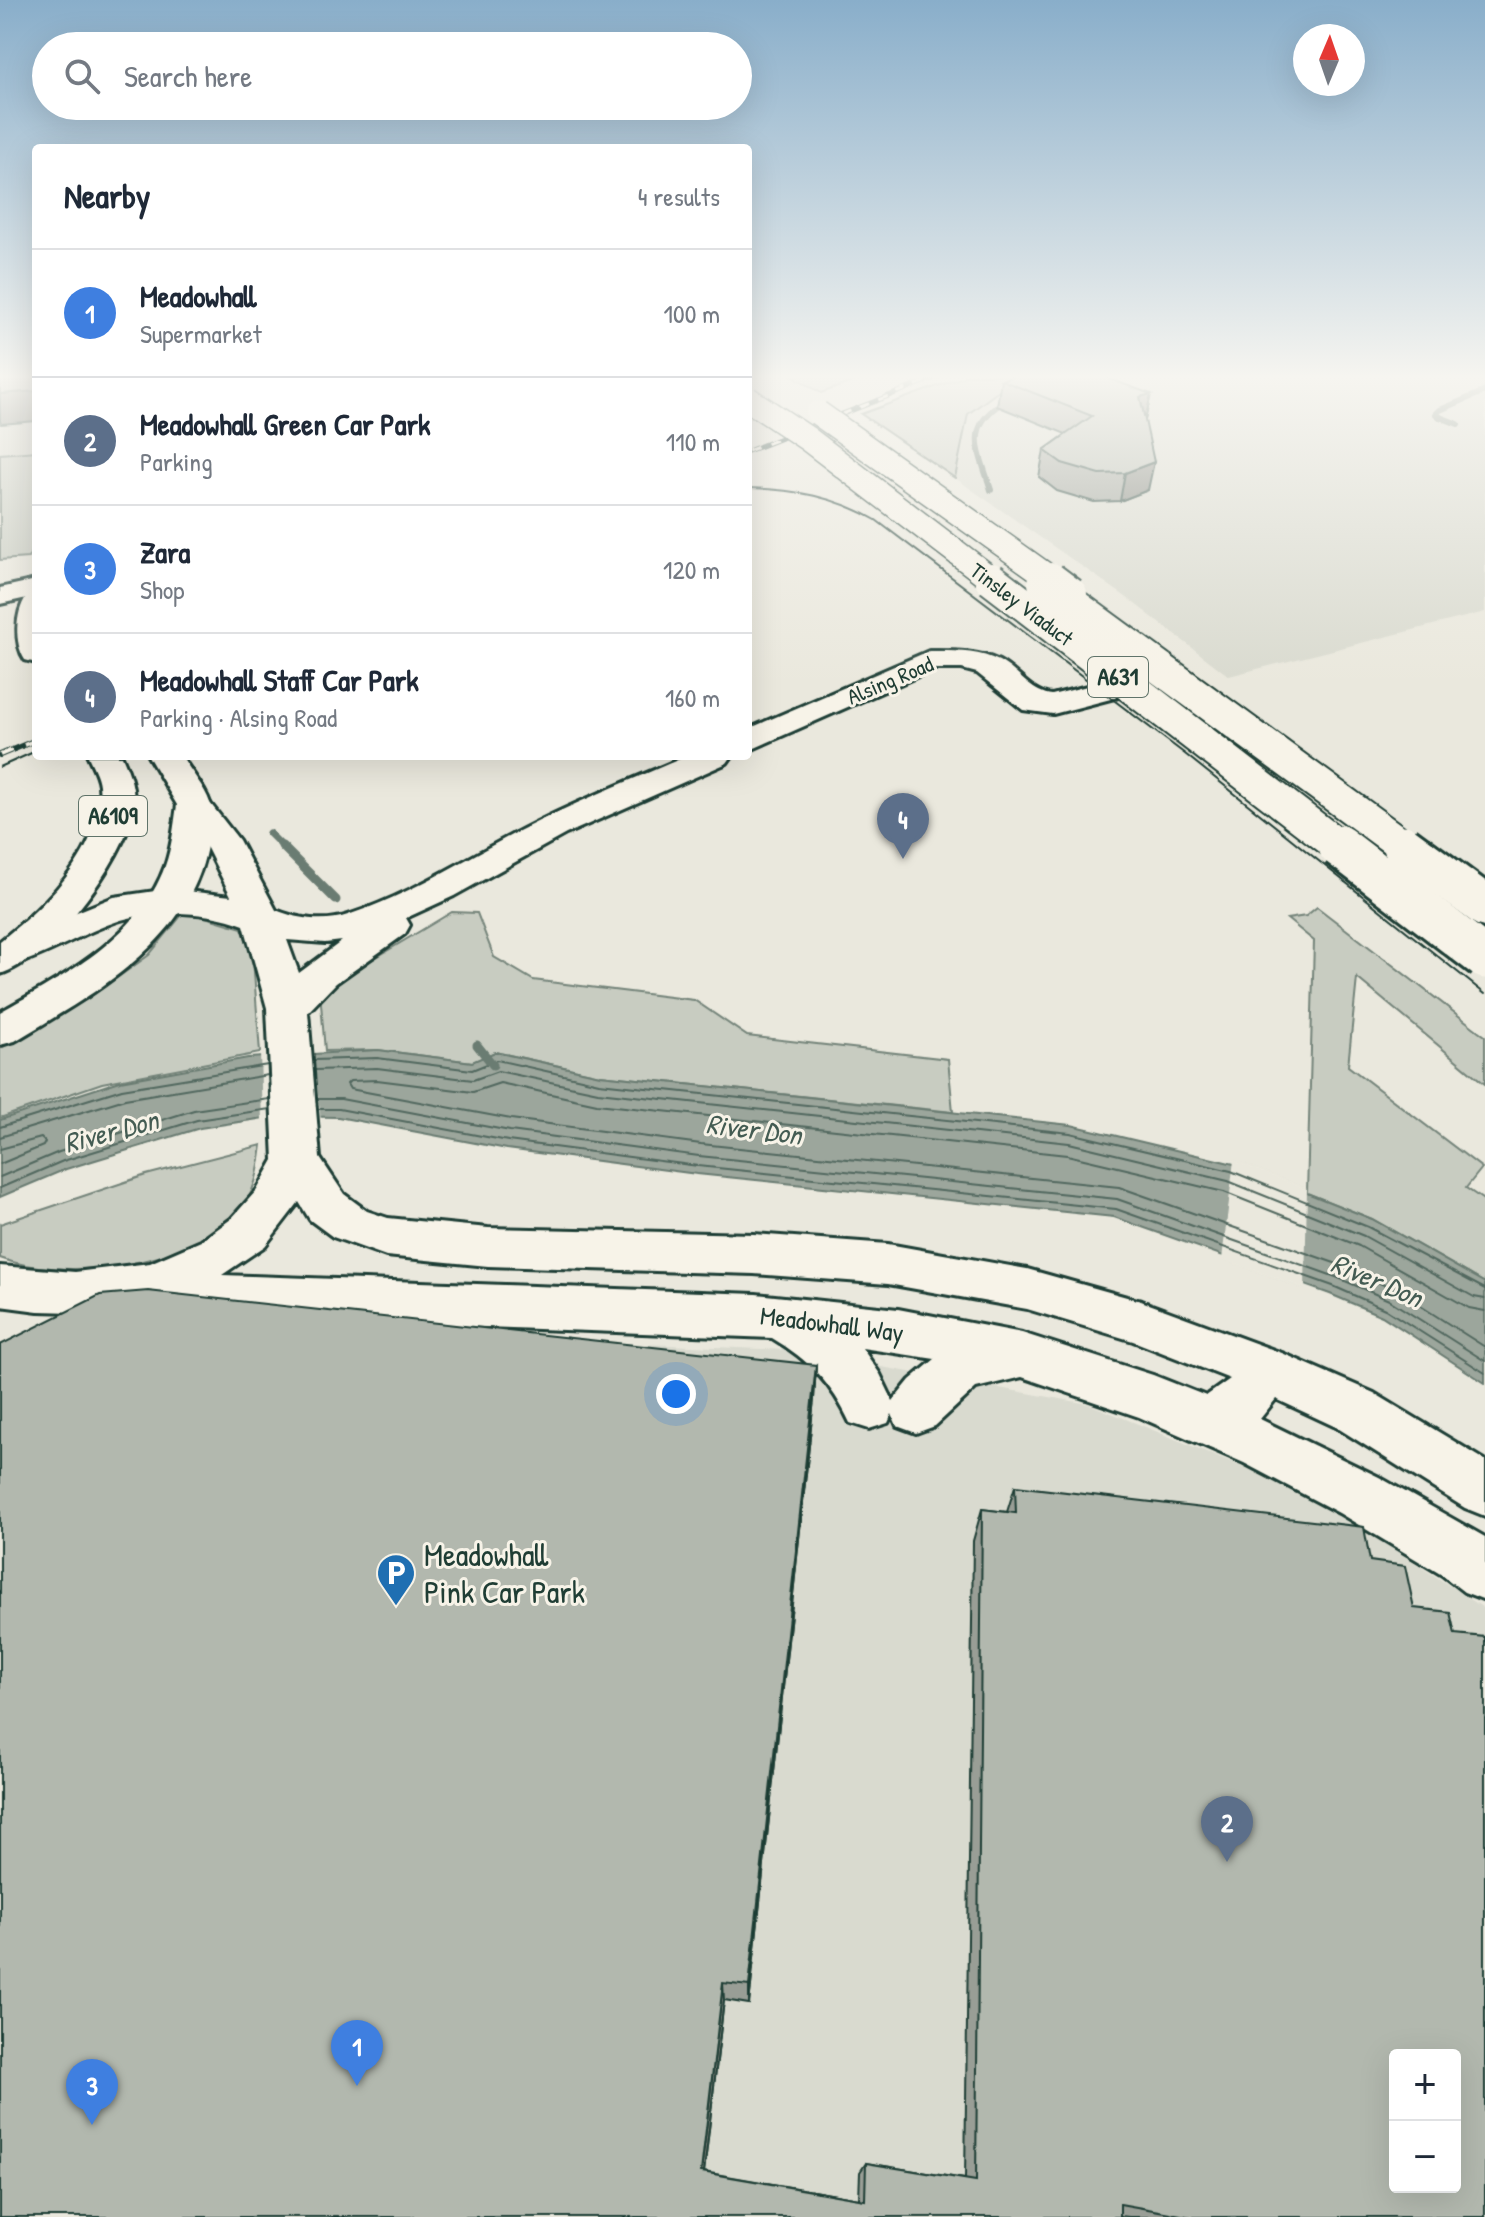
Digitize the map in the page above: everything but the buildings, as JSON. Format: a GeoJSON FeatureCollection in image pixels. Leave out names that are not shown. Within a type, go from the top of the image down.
{"type":"FeatureCollection","features":[{"type":"Feature","properties":{"kind":"main road","name":"Tinsley Viaduct"},"geometry":{"type":"LineString","coordinates":[[859,478],[1485,958]]}},
{"type":"Feature","properties":{"kind":"main road","name":"Tinsley Viaduct"},"geometry":{"type":"LineString","coordinates":[[869,478],[1485,943]]}},
{"type":"Feature","properties":{"kind":"main road","name":"Tinsley Viaduct"},"geometry":{"type":"LineString","coordinates":[[902,478],[1485,906]]}},
{"type":"Feature","properties":{"kind":"main road","name":"Tinsley Viaduct"},"geometry":{"type":"LineString","coordinates":[[913,478],[1485,893]]}},
{"type":"Feature","properties":{"kind":"main road"},"geometry":{"type":"LineString","coordinates":[[0,596],[32,589]]}},
{"type":"Feature","properties":{"kind":"main road"},"geometry":{"type":"LineString","coordinates":[[32,606],[1,618],[32,649]]}},
{"type":"Feature","properties":{"kind":"main road","name":"Alsing Road"},"geometry":{"type":"LineString","coordinates":[[752,739],[929,660],[964,660],[988,667],[1034,703],[1053,705],[1167,674]]}},
{"type":"Feature","properties":{"kind":"main road","name":"A6109"},"geometry":{"type":"LineString","coordinates":[[6,957],[75,889],[101,849],[115,809],[116,786],[106,760]]}},
{"type":"Feature","properties":{"kind":"main road","name":"A6109"},"geometry":{"type":"LineString","coordinates":[[167,760],[194,805]]}},
{"type":"Feature","properties":{"kind":"main road"},"geometry":{"type":"LineString","coordinates":[[6,957],[114,909],[169,901],[236,908],[261,919],[302,930],[354,927],[441,888],[554,827],[706,760]]}},
{"type":"Feature","properties":{"kind":"main road"},"geometry":{"type":"LineString","coordinates":[[0,1031],[116,957],[151,926],[169,901],[183,869],[194,805]]}},
{"type":"Feature","properties":{"kind":"main road"},"geometry":{"type":"LineString","coordinates":[[194,805],[221,840],[261,919],[275,959],[287,1008],[297,1160],[327,1207],[350,1224],[386,1237],[488,1247],[754,1254],[888,1264],[1060,1297],[1141,1322],[1264,1369],[1355,1410],[1475,1478]]}},
{"type":"Feature","properties":{"kind":"main road"},"geometry":{"type":"LineString","coordinates":[[287,1008],[322,974],[441,888]]}},
{"type":"Feature","properties":{"kind":"main road","name":"Meadowhall Way"},"geometry":{"type":"LineString","coordinates":[[126,1289],[171,1279],[213,1258],[246,1233],[275,1203],[297,1160]]}},
{"type":"Feature","properties":{"kind":"main road"},"geometry":{"type":"LineString","coordinates":[[754,1254],[823,1283],[853,1288],[883,1307],[898,1330],[923,1305],[954,1288],[997,1283]]}},
{"type":"Feature","properties":{"kind":"main road","name":"Meadowhall Way"},"geometry":{"type":"LineString","coordinates":[[0,1286],[68,1293],[126,1289],[221,1296],[779,1317],[898,1330],[1022,1355],[1153,1398],[1359,1495],[1477,1561]]}},
{"type":"Feature","properties":{"kind":"main road"},"geometry":{"type":"LineString","coordinates":[[0,1318],[68,1293]]}},
{"type":"Feature","properties":{"kind":"main road"},"geometry":{"type":"LineString","coordinates":[[779,1317],[840,1356],[858,1381],[892,1407],[968,1365],[1022,1355]]}},
{"type":"Feature","properties":{"kind":"main road"},"geometry":{"type":"LineString","coordinates":[[1207,1421],[1248,1398],[1259,1386],[1264,1369]]}},
{"type":"Feature","properties":{"kind":"shaded area"},"geometry":{"type":"Polygon","coordinates":[[[0,478],[32,478],[32,550],[28,558],[0,560],[0,478]]]}},
{"type":"Feature","properties":{"kind":"shaded area"},"geometry":{"type":"Polygon","coordinates":[[[956,478],[1485,478],[1485,612],[1229,676],[1126,597],[956,478]]]}},
{"type":"Feature","properties":{"kind":"shaded area"},"geometry":{"type":"Polygon","coordinates":[[[1317,907],[1485,1036],[1485,1084],[1357,978],[1348,1066],[1482,1168],[1466,1188],[1485,1201],[1485,1283],[1372,1219],[1307,1193],[1314,941],[1287,919],[1306,916],[1317,907]]]}},
{"type":"Feature","properties":{"kind":"shaded area"},"geometry":{"type":"Polygon","coordinates":[[[185,911],[242,928],[253,959],[260,1053],[102,1083],[0,1118],[0,1049],[89,998],[149,955],[185,911]]]}},
{"type":"Feature","properties":{"kind":"shaded area"},"geometry":{"type":"Polygon","coordinates":[[[452,912],[477,913],[494,957],[533,980],[694,1000],[747,1036],[948,1059],[953,1112],[600,1075],[495,1052],[473,1062],[378,1050],[325,1051],[320,991],[452,912]]]}},
{"type":"Feature","properties":{"kind":"shaded area"},"geometry":{"type":"Polygon","coordinates":[[[262,1145],[255,1181],[244,1206],[217,1231],[190,1246],[159,1257],[90,1268],[57,1269],[0,1258],[0,1224],[146,1175],[262,1145]]]}},
{"type":"Feature","properties":{"kind":"shaded area"},"geometry":{"type":"Polygon","coordinates":[[[408,1334],[786,1350],[1089,1404],[1310,1494],[1485,1609],[1485,2217],[0,2217],[0,1350],[408,1334]]]}},
{"type":"Feature","properties":{"kind":"water","name":"River Don"},"geometry":{"type":"Polygon","coordinates":[[[378,1050],[472,1062],[495,1052],[600,1075],[1071,1125],[1234,1164],[1372,1219],[1485,1283],[1485,1383],[1382,1316],[1330,1294],[1114,1217],[697,1174],[507,1149],[338,1117],[277,1116],[200,1128],[66,1169],[0,1197],[0,1120],[120,1081],[248,1058],[378,1050]]]}},
{"type":"Feature","properties":{"kind":"pier"},"geometry":{"type":"Polygon","coordinates":[[[313,1048],[321,1121],[262,1122],[260,1053],[313,1048]]]}},
{"type":"Feature","properties":{"kind":"pier"},"geometry":{"type":"Polygon","coordinates":[[[1234,1160],[1307,1189],[1305,1289],[1222,1259],[1234,1160]]]}},
{"type":"Feature","properties":{"kind":"waterway"},"geometry":{"type":"LineString","coordinates":[[988,478],[991,490]]}},
{"type":"Feature","properties":{"kind":"waterway"},"geometry":{"type":"LineString","coordinates":[[269,833],[336,900]]}},
{"type":"Feature","properties":{"kind":"waterway"},"geometry":{"type":"LineString","coordinates":[[477,1045],[493,1065]]}},
{"type":"Feature","properties":{"kind":"tram line"},"geometry":{"type":"LineString","coordinates":[[752,488],[814,496],[846,505],[876,520],[1185,754],[1485,994]]}},
{"type":"Feature","properties":{"kind":"tram line"},"geometry":{"type":"LineString","coordinates":[[0,767],[32,753]]}},
{"type":"Feature","properties":{"kind":"railway"},"geometry":{"type":"LineString","coordinates":[[0,755],[32,742]]}},
{"type":"Feature","properties":{"kind":"place","name":"Meadowhall Staff Car Park"},"geometry":{"type":"Point","coordinates":[903,859]}},
{"type":"Feature","properties":{"kind":"place","name":"Meadowhall Pink Car Park"},"geometry":{"type":"Point","coordinates":[396,1607]}},
{"type":"Feature","properties":{"kind":"place","name":"Meadowhall Green Car Park"},"geometry":{"type":"Point","coordinates":[1227,1862]}},
{"type":"Feature","properties":{"kind":"place","name":"Meadowhall"},"geometry":{"type":"Point","coordinates":[357,2086]}},
{"type":"Feature","properties":{"kind":"place","name":"Zara"},"geometry":{"type":"Point","coordinates":[92,2125]}}]}
